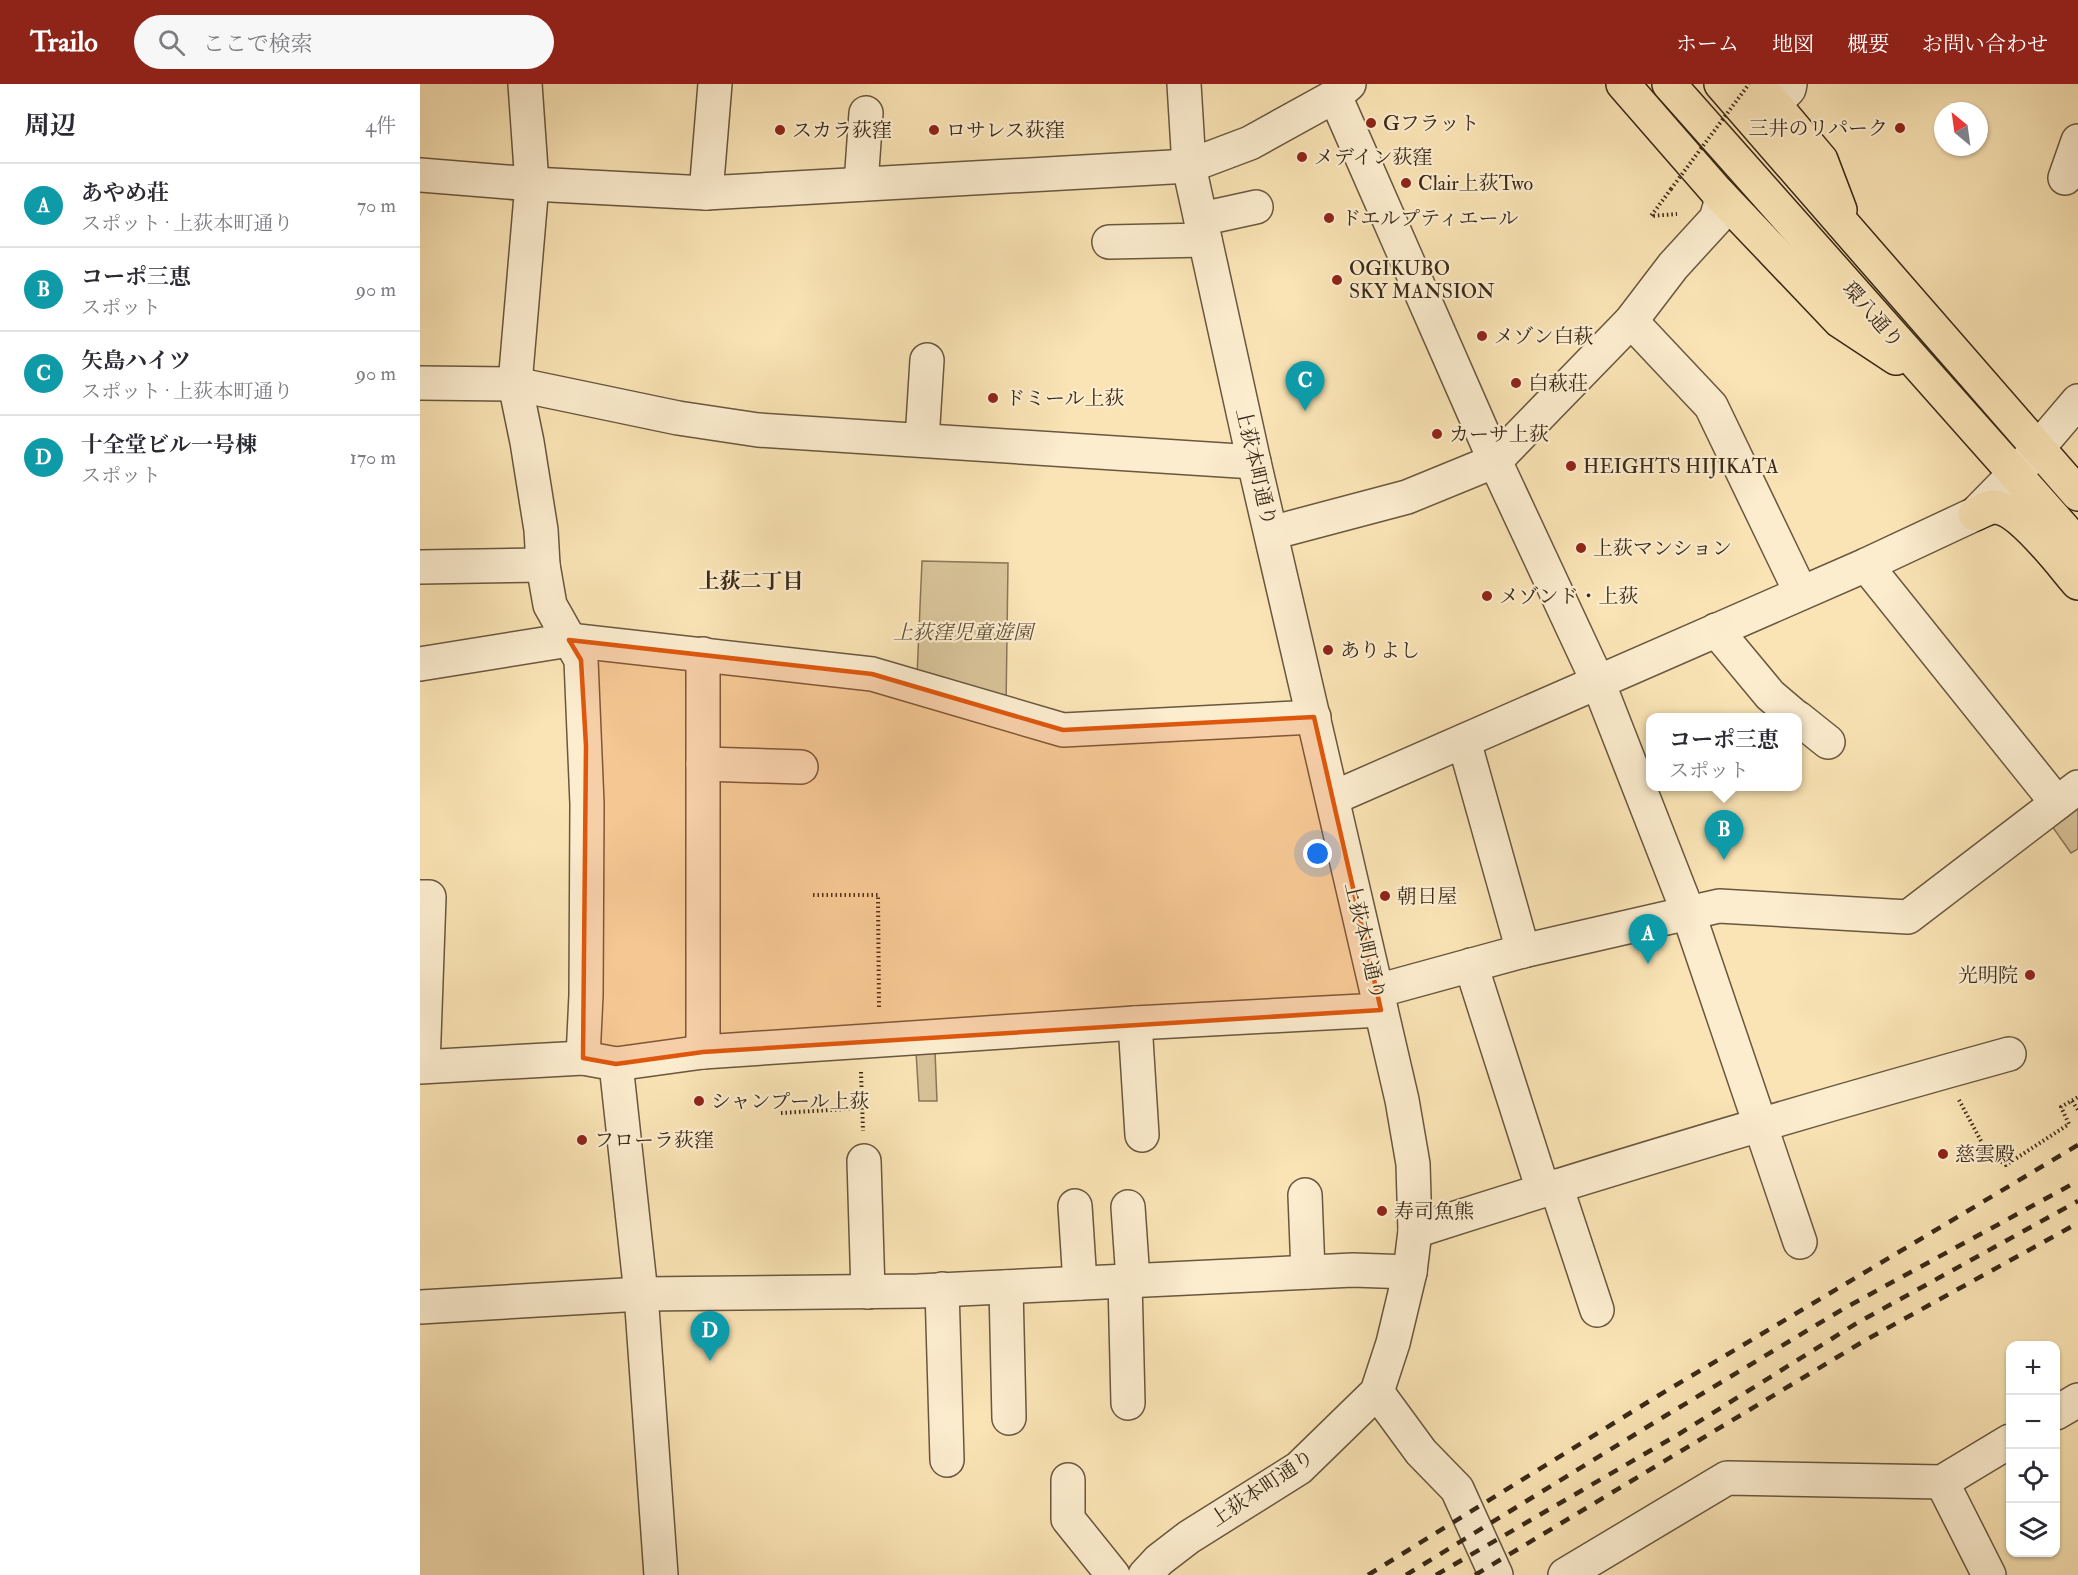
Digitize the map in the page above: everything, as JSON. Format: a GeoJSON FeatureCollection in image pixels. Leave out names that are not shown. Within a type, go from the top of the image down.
{"type":"FeatureCollection","features":[{"type":"Feature","properties":{"kind":"main road"},"geometry":{"type":"LineString","coordinates":[[1623,84],[1718,193],[1840,321],[1932,382]]}},
{"type":"Feature","properties":{"kind":"main road","name":"環八通り"},"geometry":{"type":"LineString","coordinates":[[1669,84],[2078,545]]}},
{"type":"Feature","properties":{"kind":"main road","name":"環八通り"},"geometry":{"type":"LineString","coordinates":[[1721,84],[2078,494]]}},
{"type":"Feature","properties":{"kind":"main road"},"geometry":{"type":"LineString","coordinates":[[1767,89],[1821,160],[1847,228]]}},
{"type":"Feature","properties":{"kind":"main road"},"geometry":{"type":"LineString","coordinates":[[2038,448],[2078,463]]}},
{"type":"Feature","properties":{"kind":"main road"},"geometry":{"type":"LineString","coordinates":[[1975,514],[1992,507],[2014,515],[2078,583]]}},
{"type":"Feature","properties":{"kind":"street"},"geometry":{"type":"LineString","coordinates":[[525,84],[532,184],[515,384],[541,530],[549,605],[581,660],[586,746],[587,900],[583,1058]]}},
{"type":"Feature","properties":{"kind":"street"},"geometry":{"type":"LineString","coordinates":[[706,193],[715,84]]}},
{"type":"Feature","properties":{"kind":"street","name":"上荻本町通り"},"geometry":{"type":"LineString","coordinates":[[1145,1575],[1159,1560],[1189,1537],[1299,1468],[1377,1392],[1393,1343],[1410,1272],[1414,1231],[1413,1164],[1402,1100],[1254,462],[1189,166],[1184,84]]}},
{"type":"Feature","properties":{"kind":"street"},"geometry":{"type":"LineString","coordinates":[[420,175],[532,184],[706,193],[1189,166],[1250,143],[1342,90],[1495,461],[1598,682],[1688,912],[1800,1242]]}},
{"type":"Feature","properties":{"kind":"street"},"geometry":{"type":"LineString","coordinates":[[861,184],[866,113]]}},
{"type":"Feature","properties":{"kind":"street"},"geometry":{"type":"LineString","coordinates":[[2065,178],[2078,141]]}},
{"type":"Feature","properties":{"kind":"street"},"geometry":{"type":"LineString","coordinates":[[1271,533],[1407,497],[1495,461],[1631,321],[1673,266],[1716,219],[1721,202],[1718,193]]}},
{"type":"Feature","properties":{"kind":"street"},"geometry":{"type":"LineString","coordinates":[[1109,242],[1203,229],[1256,207]]}},
{"type":"Feature","properties":{"kind":"street"},"geometry":{"type":"LineString","coordinates":[[1631,321],[1712,406],[1801,593]]}},
{"type":"Feature","properties":{"kind":"street"},"geometry":{"type":"LineString","coordinates":[[922,440],[927,360]]}},
{"type":"Feature","properties":{"kind":"street"},"geometry":{"type":"LineString","coordinates":[[420,383],[515,384],[678,418],[758,430],[1254,462]]}},
{"type":"Feature","properties":{"kind":"street"},"geometry":{"type":"LineString","coordinates":[[1333,798],[1866,565],[1975,514],[2038,448],[2078,401]]}},
{"type":"Feature","properties":{"kind":"street"},"geometry":{"type":"LineString","coordinates":[[420,567],[543,565]]}},
{"type":"Feature","properties":{"kind":"street"},"geometry":{"type":"LineString","coordinates":[[420,897],[429,897],[422,1066],[583,1058],[616,1064],[703,1052],[1135,1023],[1378,1000],[1471,965],[1719,906],[1908,916],[2068,795],[1866,565]]}},
{"type":"Feature","properties":{"kind":"street"},"geometry":{"type":"LineString","coordinates":[[1716,630],[1770,695],[1791,713]]}},
{"type":"Feature","properties":{"kind":"street"},"geometry":{"type":"LineString","coordinates":[[420,664],[569,640],[872,674],[1063,730],[1314,717]]}},
{"type":"Feature","properties":{"kind":"street"},"geometry":{"type":"LineString","coordinates":[[703,654],[703,1052]]}},
{"type":"Feature","properties":{"kind":"street"},"geometry":{"type":"LineString","coordinates":[[1802,722],[1828,742]]}},
{"type":"Feature","properties":{"kind":"street"},"geometry":{"type":"LineString","coordinates":[[1464,741],[1523,951]]}},
{"type":"Feature","properties":{"kind":"street"},"geometry":{"type":"LineString","coordinates":[[703,764],[801,766]]}},
{"type":"Feature","properties":{"kind":"street"},"geometry":{"type":"LineString","coordinates":[[1471,965],[1550,1188],[1597,1310]]}},
{"type":"Feature","properties":{"kind":"street"},"geometry":{"type":"LineString","coordinates":[[1135,1023],[1142,1135]]}},
{"type":"Feature","properties":{"kind":"street"},"geometry":{"type":"LineString","coordinates":[[1414,1231],[1760,1125],[2009,1054]]}},
{"type":"Feature","properties":{"kind":"street"},"geometry":{"type":"LineString","coordinates":[[616,1064],[640,1294],[661,1575]]}},
{"type":"Feature","properties":{"kind":"street"},"geometry":{"type":"LineString","coordinates":[[864,1161],[868,1292]]}},
{"type":"Feature","properties":{"kind":"street"},"geometry":{"type":"LineString","coordinates":[[1305,1195],[1308,1272]]}},
{"type":"Feature","properties":{"kind":"street"},"geometry":{"type":"LineString","coordinates":[[1075,1206],[1080,1283]]}},
{"type":"Feature","properties":{"kind":"street"},"geometry":{"type":"LineString","coordinates":[[1128,1207],[1128,1402]]}},
{"type":"Feature","properties":{"kind":"street"},"geometry":{"type":"LineString","coordinates":[[420,1308],[640,1294],[868,1292],[1353,1270],[1410,1272]]}},
{"type":"Feature","properties":{"kind":"street"},"geometry":{"type":"LineString","coordinates":[[1006,1287],[1009,1418]]}},
{"type":"Feature","properties":{"kind":"street"},"geometry":{"type":"LineString","coordinates":[[942,1289],[947,1460]]}},
{"type":"Feature","properties":{"kind":"street"},"geometry":{"type":"LineString","coordinates":[[1377,1392],[1421,1452],[1457,1489],[1496,1575]]}},
{"type":"Feature","properties":{"kind":"street"},"geometry":{"type":"LineString","coordinates":[[2060,1410],[2078,1400]]}},
{"type":"Feature","properties":{"kind":"street"},"geometry":{"type":"LineString","coordinates":[[1565,1575],[1727,1478],[1942,1482],[2006,1443]]}},
{"type":"Feature","properties":{"kind":"street"},"geometry":{"type":"LineString","coordinates":[[1068,1480],[1068,1519],[1113,1575]]}},
{"type":"Feature","properties":{"kind":"street"},"geometry":{"type":"LineString","coordinates":[[1942,1482],[1989,1575]]}},
{"type":"Feature","properties":{"kind":"path"},"geometry":{"type":"LineString","coordinates":[[1680,214],[1651,216],[1767,89]]}},
{"type":"Feature","properties":{"kind":"path"},"geometry":{"type":"LineString","coordinates":[[813,896],[878,895],[869,1041],[862,1108],[864,1161]]}},
{"type":"Feature","properties":{"kind":"path"},"geometry":{"type":"LineString","coordinates":[[1951,1070],[1954,1091],[1986,1152],[2006,1165],[2070,1124],[2061,1107],[2078,1097]]}},
{"type":"Feature","properties":{"kind":"path"},"geometry":{"type":"LineString","coordinates":[[2072,1101],[2078,1110]]}},
{"type":"Feature","properties":{"kind":"path"},"geometry":{"type":"LineString","coordinates":[[781,1113],[862,1108]]}},
{"type":"Feature","properties":{"kind":"highlighted area"},"geometry":{"type":"Polygon","coordinates":[[[569,640],[872,674],[1063,730],[1314,717],[1381,1010],[703,1052],[616,1064],[583,1058],[586,746],[581,660],[569,640]]]}},
{"type":"Feature","properties":{"kind":"green space","name":"上荻窪児童遊園"},"geometry":{"type":"Polygon","coordinates":[[[922,561],[1008,563],[1006,708],[917,676],[922,561]]]}},
{"type":"Feature","properties":{"kind":"green space"},"geometry":{"type":"Polygon","coordinates":[[[2078,800],[2078,849],[2071,853],[2049,822],[2078,800]]]}},
{"type":"Feature","properties":{"kind":"green space"},"geometry":{"type":"Polygon","coordinates":[[[935,1051],[937,1101],[919,1101],[916,1052],[935,1051]]]}},
{"type":"Feature","properties":{"kind":"railway"},"geometry":{"type":"LineString","coordinates":[[1368,1575],[1656,1397],[2078,1145]]}},
{"type":"Feature","properties":{"kind":"railway"},"geometry":{"type":"LineString","coordinates":[[1406,1575],[1843,1309],[2078,1181]]}},
{"type":"Feature","properties":{"kind":"railway"},"geometry":{"type":"LineString","coordinates":[[1436,1575],[1679,1434],[1857,1323],[2078,1201]]}},
{"type":"Feature","properties":{"kind":"railway"},"geometry":{"type":"LineString","coordinates":[[1475,1575],[1864,1341],[2078,1223]]}},
{"type":"Feature","properties":{"kind":"place","name":"Gフラット"},"geometry":{"type":"Point","coordinates":[1371,123]}},
{"type":"Feature","properties":{"kind":"place","name":"三井のリパーク"},"geometry":{"type":"Point","coordinates":[1900,128]}},
{"type":"Feature","properties":{"kind":"place","name":"スカラ荻窪"},"geometry":{"type":"Point","coordinates":[780,130]}},
{"type":"Feature","properties":{"kind":"place","name":"ロサレス荻窪"},"geometry":{"type":"Point","coordinates":[934,130]}},
{"type":"Feature","properties":{"kind":"place","name":"メデイン荻窪"},"geometry":{"type":"Point","coordinates":[1302,157]}},
{"type":"Feature","properties":{"kind":"place","name":"Clair上荻Two"},"geometry":{"type":"Point","coordinates":[1406,183]}},
{"type":"Feature","properties":{"kind":"place","name":"ドエルプティエール"},"geometry":{"type":"Point","coordinates":[1329,218]}},
{"type":"Feature","properties":{"kind":"place","name":"OGIKUBO SKY MANSION"},"geometry":{"type":"Point","coordinates":[1337,280]}},
{"type":"Feature","properties":{"kind":"place","name":"メゾン白萩"},"geometry":{"type":"Point","coordinates":[1482,336]}},
{"type":"Feature","properties":{"kind":"place","name":"白萩荘"},"geometry":{"type":"Point","coordinates":[1516,383]}},
{"type":"Feature","properties":{"kind":"place","name":"ドミール上荻"},"geometry":{"type":"Point","coordinates":[993,398]}},
{"type":"Feature","properties":{"kind":"place","name":"矢島ハイツ"},"geometry":{"type":"Point","coordinates":[1305,411]}},
{"type":"Feature","properties":{"kind":"place","name":"カーサ上荻"},"geometry":{"type":"Point","coordinates":[1437,434]}},
{"type":"Feature","properties":{"kind":"place","name":"HEIGHTS HIJIKATA"},"geometry":{"type":"Point","coordinates":[1571,466]}},
{"type":"Feature","properties":{"kind":"place","name":"上荻マンション"},"geometry":{"type":"Point","coordinates":[1581,548]}},
{"type":"Feature","properties":{"kind":"place","name":"メゾンド・上荻"},"geometry":{"type":"Point","coordinates":[1487,596]}},
{"type":"Feature","properties":{"kind":"place","name":"ありよし"},"geometry":{"type":"Point","coordinates":[1328,650]}},
{"type":"Feature","properties":{"kind":"place","name":"コーポ三恵"},"geometry":{"type":"Point","coordinates":[1724,860]}},
{"type":"Feature","properties":{"kind":"place","name":"朝日屋"},"geometry":{"type":"Point","coordinates":[1385,896]}},
{"type":"Feature","properties":{"kind":"place","name":"あやめ荘"},"geometry":{"type":"Point","coordinates":[1648,964]}},
{"type":"Feature","properties":{"kind":"place","name":"光明院"},"geometry":{"type":"Point","coordinates":[2030,975]}},
{"type":"Feature","properties":{"kind":"place","name":"シャンプール上荻"},"geometry":{"type":"Point","coordinates":[699,1101]}},
{"type":"Feature","properties":{"kind":"place","name":"フローラ荻窪"},"geometry":{"type":"Point","coordinates":[582,1140]}},
{"type":"Feature","properties":{"kind":"place","name":"慈雲殿"},"geometry":{"type":"Point","coordinates":[1943,1154]}},
{"type":"Feature","properties":{"kind":"place","name":"寿司魚熊"},"geometry":{"type":"Point","coordinates":[1382,1211]}},
{"type":"Feature","properties":{"kind":"place","name":"十全堂ビル一号棟"},"geometry":{"type":"Point","coordinates":[710,1361]}},
{"type":"Feature","properties":{"kind":"district","name":"上荻二丁目"},"geometry":{"type":"Point","coordinates":[751,581]}}]}
